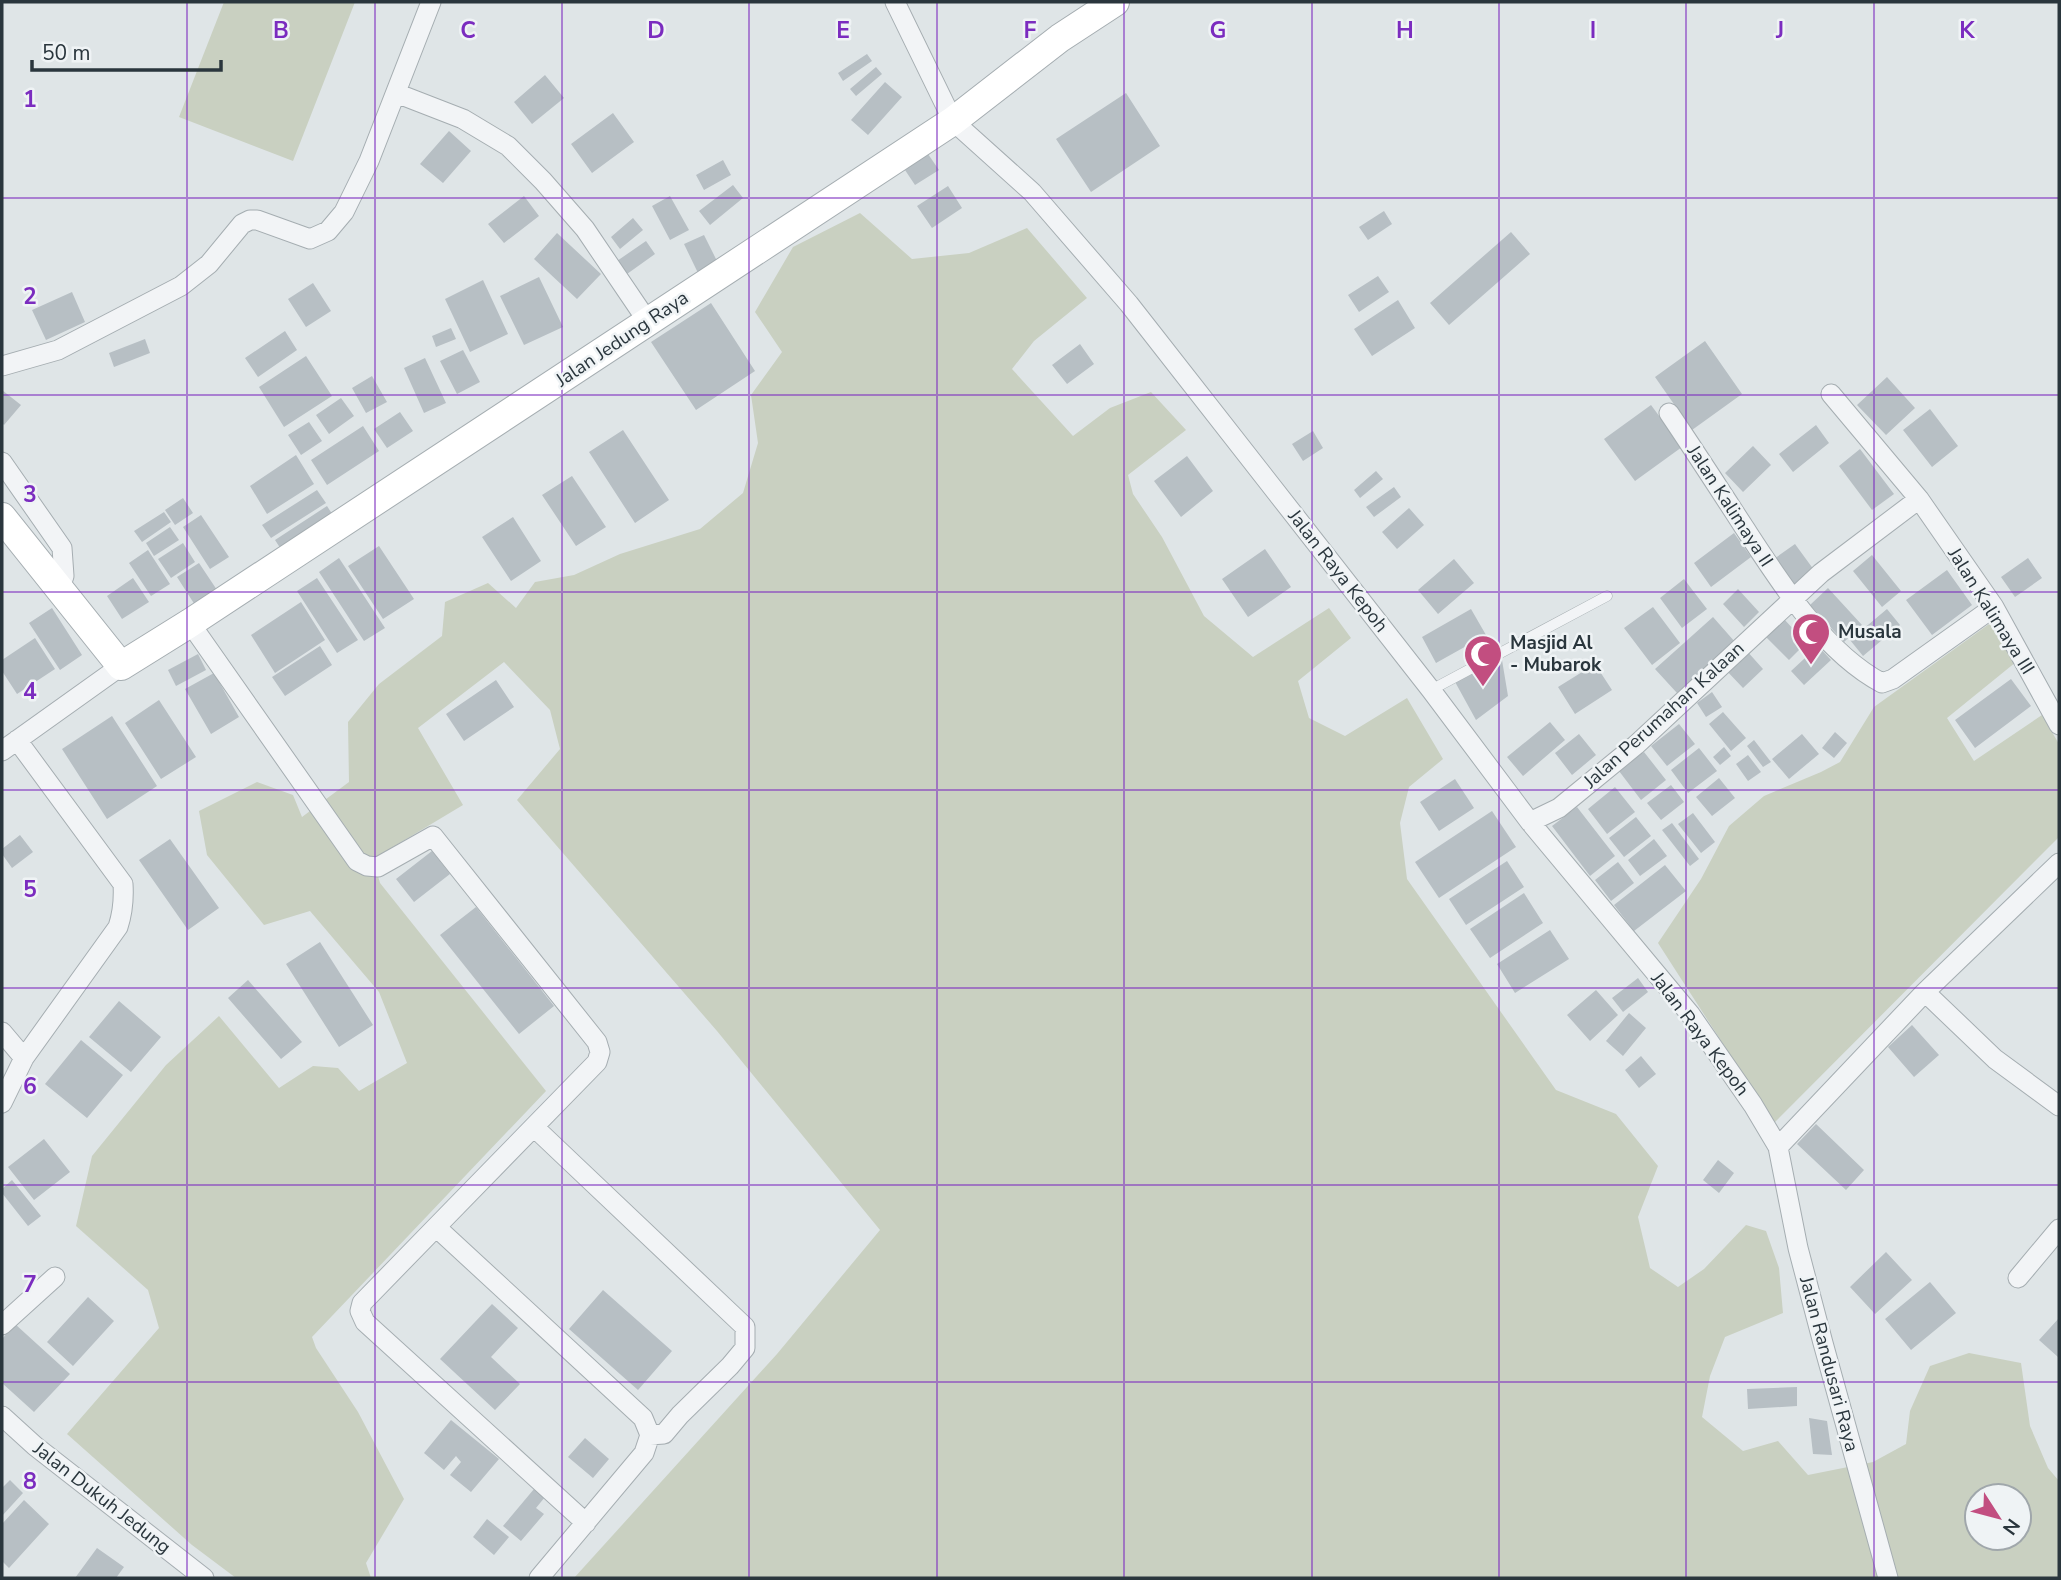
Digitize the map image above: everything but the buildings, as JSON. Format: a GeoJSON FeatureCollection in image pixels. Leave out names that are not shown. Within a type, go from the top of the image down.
{"type":"FeatureCollection","features":[{"type":"Feature","properties":{"kind":"street"},"geometry":{"type":"LineString","coordinates":[[2,366],[58,349],[181,286],[209,264],[242,224],[250,220],[257,220],[310,239],[328,231],[344,212],[369,161],[430,2]]}},
{"type":"Feature","properties":{"kind":"street","name":"Jalan Raya Kepoh"},"geometry":{"type":"LineString","coordinates":[[895,2],[953,121],[1032,192],[1129,304],[1431,690],[1530,822],[1690,1014],[1779,1147]]}},
{"type":"Feature","properties":{"kind":"street","name":"Jalan Jedung Raya"},"geometry":{"type":"LineString","coordinates":[[9,746],[121,666],[953,121],[1060,38],[1115,2]]}},
{"type":"Feature","properties":{"kind":"street"},"geometry":{"type":"LineString","coordinates":[[396,93],[463,119],[508,146],[543,181],[584,229],[648,322]]}},
{"type":"Feature","properties":{"kind":"street","name":"Jalan Kalimaya III"},"geometry":{"type":"LineString","coordinates":[[1831,394],[1919,499],[1994,607],[2059,725]]}},
{"type":"Feature","properties":{"kind":"street","name":"Jalan Kalimaya II"},"geometry":{"type":"LineString","coordinates":[[1669,413],[1791,599],[1846,657],[1869,676],[1882,683],[1893,678],[1994,607]]}},
{"type":"Feature","properties":{"kind":"street"},"geometry":{"type":"LineString","coordinates":[[2,462],[62,548],[64,576],[60,588]]}},
{"type":"Feature","properties":{"kind":"street","name":"Jalan Perumahan Kalaan"},"geometry":{"type":"LineString","coordinates":[[1530,822],[1559,808],[1636,745],[1791,599],[1919,499]]}},
{"type":"Feature","properties":{"kind":"street"},"geometry":{"type":"LineString","coordinates":[[2,517],[121,666]]}},
{"type":"Feature","properties":{"kind":"street"},"geometry":{"type":"LineString","coordinates":[[190,623],[357,861],[378,867],[433,836],[597,1042],[600,1052],[597,1062],[362,1303],[360,1311],[365,1322],[586,1522]]}},
{"type":"Feature","properties":{"kind":"street"},"geometry":{"type":"LineString","coordinates":[[2,1103],[24,1058],[118,927],[124,899],[123,884],[9,746]]}},
{"type":"Feature","properties":{"kind":"street"},"geometry":{"type":"LineString","coordinates":[[1779,1147],[1925,992],[2059,863]]}},
{"type":"Feature","properties":{"kind":"street"},"geometry":{"type":"LineString","coordinates":[[1925,992],[1995,1059],[2059,1106]]}},
{"type":"Feature","properties":{"kind":"street"},"geometry":{"type":"LineString","coordinates":[[2,1032],[24,1058]]}},
{"type":"Feature","properties":{"kind":"street"},"geometry":{"type":"LineString","coordinates":[[534,1127],[745,1327],[745,1348],[730,1366],[664,1434],[650,1434]]}},
{"type":"Feature","properties":{"kind":"street","name":"Jalan Randusari Raya"},"geometry":{"type":"LineString","coordinates":[[1779,1147],[1807,1284],[1888,1578]]}},
{"type":"Feature","properties":{"kind":"street"},"geometry":{"type":"LineString","coordinates":[[436,1227],[643,1418],[650,1434],[644,1453],[539,1578]]}},
{"type":"Feature","properties":{"kind":"street"},"geometry":{"type":"LineString","coordinates":[[2018,1278],[2059,1229]]}},
{"type":"Feature","properties":{"kind":"street"},"geometry":{"type":"LineString","coordinates":[[2,1325],[55,1277]]}},
{"type":"Feature","properties":{"kind":"street","name":"Jalan Dukuh Jedung"},"geometry":{"type":"LineString","coordinates":[[2,1416],[35,1446],[204,1578]]}},
{"type":"Feature","properties":{"kind":"lane"},"geometry":{"type":"LineString","coordinates":[[1431,690],[1607,596]]}},
{"type":"Feature","properties":{"kind":"green space"},"geometry":{"type":"Polygon","coordinates":[[[224,2],[355,2],[293,161],[179,117],[224,2]]]}},
{"type":"Feature","properties":{"kind":"green space"},"geometry":{"type":"Polygon","coordinates":[[[860,213],[912,259],[969,253],[1027,228],[1087,298],[1034,341],[1012,369],[1073,436],[1110,408],[1151,392],[1186,430],[1128,475],[1133,494],[1162,537],[1204,616],[1253,657],[1329,608],[1351,638],[1298,681],[1309,718],[1345,736],[1407,698],[1443,759],[1409,787],[1400,823],[1407,879],[1556,1090],[1616,1114],[1658,1166],[1638,1217],[1650,1268],[1678,1287],[1704,1269],[1746,1225],[1766,1231],[1779,1268],[1783,1313],[1725,1337],[1710,1376],[1702,1417],[1743,1451],[1778,1441],[1808,1475],[1873,1462],[1906,1444],[1910,1411],[1930,1366],[1969,1353],[2021,1363],[2030,1426],[2048,1468],[2059,1481],[2059,1578],[574,1578],[777,1354],[880,1230],[717,1031],[517,800],[560,749],[550,710],[504,662],[418,728],[463,805],[373,859],[380,883],[546,1091],[312,1337],[316,1348],[358,1412],[404,1499],[366,1563],[371,1578],[236,1578],[192,1545],[67,1434],[159,1328],[148,1290],[76,1226],[92,1156],[166,1065],[219,1016],[279,1088],[313,1066],[338,1068],[359,1091],[407,1063],[379,992],[310,911],[264,925],[207,855],[199,811],[257,782],[293,795],[302,817],[349,782],[348,722],[379,684],[442,636],[445,602],[488,583],[516,608],[535,582],[574,575],[620,554],[700,529],[743,493],[758,443],[751,395],[782,352],[755,312],[793,247],[860,213]]]}},
{"type":"Feature","properties":{"kind":"green space"},"geometry":{"type":"Polygon","coordinates":[[[1996,619],[2016,662],[1947,718],[1974,761],[2042,715],[2059,744],[2059,837],[1774,1123],[1658,943],[1701,879],[1729,826],[1764,796],[1840,762],[1874,707],[1996,619]]]}},
{"type":"Feature","properties":{"kind":"place","name":"Musala"},"geometry":{"type":"Point","coordinates":[1811,666]}},
{"type":"Feature","properties":{"kind":"place","name":"Masjid Al - Mubarok"},"geometry":{"type":"Point","coordinates":[1483,688]}}]}
